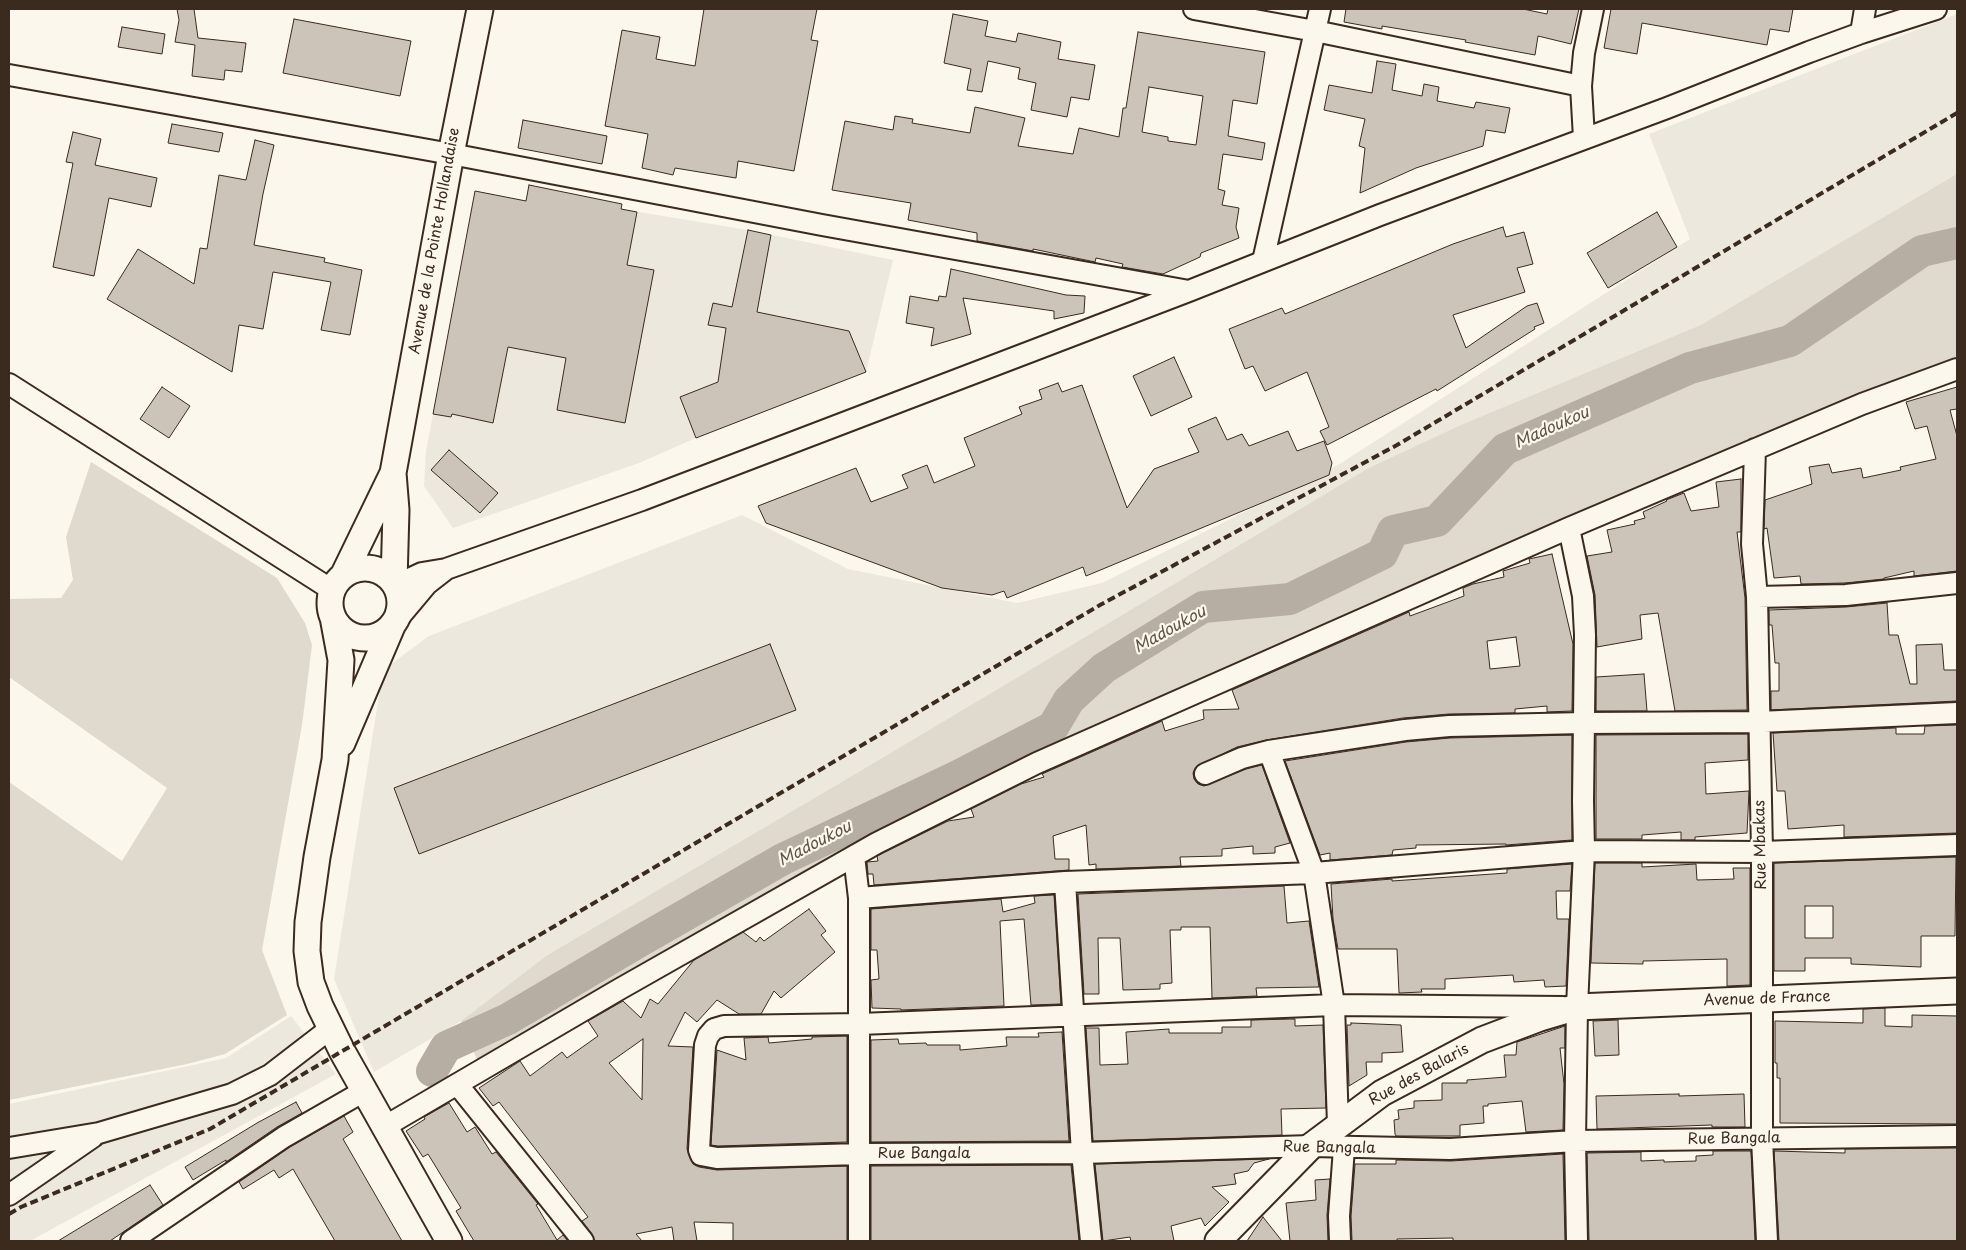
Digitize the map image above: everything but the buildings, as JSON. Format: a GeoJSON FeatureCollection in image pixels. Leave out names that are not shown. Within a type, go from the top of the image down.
{"type":"FeatureCollection","features":[{"type":"Feature","properties":{"kind":"main road","name":"Avenue de la Pointe Hollandaise"},"geometry":{"type":"LineString","coordinates":[[393,473],[451,154],[480,9]]}},
{"type":"Feature","properties":{"kind":"main road"},"geometry":{"type":"LineString","coordinates":[[393,473],[338,582],[330,609],[341,660],[335,760],[317,858],[308,922],[307,951],[312,982],[331,1028],[364,1091],[449,1241]]}},
{"type":"Feature","properties":{"kind":"main road"},"geometry":{"type":"LineString","coordinates":[[335,760],[400,609],[400,596],[395,583],[396,510],[393,473]]}},
{"type":"Feature","properties":{"kind":"main road"},"geometry":{"type":"LineString","coordinates":[[338,582],[356,568],[370,567],[383,572],[395,583]]}},
{"type":"Feature","properties":{"kind":"main road"},"geometry":{"type":"LineString","coordinates":[[333,617],[339,627],[349,634],[360,637],[377,636],[394,624]]}},
{"type":"Feature","properties":{"kind":"main road","name":"Avenue de France"},"geometry":{"type":"LineString","coordinates":[[1577,1007],[1957,991]]}},
{"type":"Feature","properties":{"kind":"main road","name":"Rue des Balaris"},"geometry":{"type":"LineString","coordinates":[[1218,1241],[1311,1146],[1341,1136],[1382,1093],[1482,1040],[1540,1018],[1577,1007]]}},
{"type":"Feature","properties":{"kind":"street"},"geometry":{"type":"LineString","coordinates":[[1194,9],[1315,31],[1581,86]]}},
{"type":"Feature","properties":{"kind":"street"},"geometry":{"type":"LineString","coordinates":[[1263,261],[1320,9]]}},
{"type":"Feature","properties":{"kind":"street"},"geometry":{"type":"LineString","coordinates":[[1584,138],[1581,86],[1584,53],[1593,9]]}},
{"type":"Feature","properties":{"kind":"street"},"geometry":{"type":"LineString","coordinates":[[1860,33],[1865,9]]}},
{"type":"Feature","properties":{"kind":"street"},"geometry":{"type":"LineString","coordinates":[[395,583],[422,573],[446,569],[642,500],[1860,33],[1936,9]]}},
{"type":"Feature","properties":{"kind":"street"},"geometry":{"type":"LineString","coordinates":[[9,75],[451,154],[822,226],[1188,291]]}},
{"type":"Feature","properties":{"kind":"street"},"geometry":{"type":"LineString","coordinates":[[384,1127],[854,856],[1037,763],[1298,646],[1569,528],[1862,404],[1957,369]]}},
{"type":"Feature","properties":{"kind":"street"},"geometry":{"type":"LineString","coordinates":[[9,384],[338,582]]}},
{"type":"Feature","properties":{"kind":"street","name":"Rue Mbakas"},"geometry":{"type":"LineString","coordinates":[[1755,449],[1752,544],[1756,596],[1762,852],[1762,1139],[1767,1241]]}},
{"type":"Feature","properties":{"kind":"street"},"geometry":{"type":"LineString","coordinates":[[1569,528],[1583,596],[1585,635],[1584,851],[1577,1007],[1575,1141],[1578,1215],[1577,1241]]}},
{"type":"Feature","properties":{"kind":"street"},"geometry":{"type":"LineString","coordinates":[[394,624],[427,584],[446,569]]}},
{"type":"Feature","properties":{"kind":"street"},"geometry":{"type":"LineString","coordinates":[[1756,596],[1846,595],[1957,584]]}},
{"type":"Feature","properties":{"kind":"street"},"geometry":{"type":"LineString","coordinates":[[1205,774],[1242,758],[1269,751],[1405,730],[1449,726],[1759,722],[1957,713]]}},
{"type":"Feature","properties":{"kind":"street"},"geometry":{"type":"LineString","coordinates":[[1269,751],[1314,873],[1334,1005],[1341,1136],[1340,1241]]}},
{"type":"Feature","properties":{"kind":"street"},"geometry":{"type":"LineString","coordinates":[[859,898],[1066,882],[1314,873],[1584,851],[1762,852],[1957,845]]}},
{"type":"Feature","properties":{"kind":"street"},"geometry":{"type":"LineString","coordinates":[[854,856],[859,898],[859,1241]]}},
{"type":"Feature","properties":{"kind":"street"},"geometry":{"type":"LineString","coordinates":[[1066,882],[1082,1153],[1091,1241]]}},
{"type":"Feature","properties":{"kind":"street"},"geometry":{"type":"LineString","coordinates":[[860,1024],[1334,1005],[1577,1007]]}},
{"type":"Feature","properties":{"kind":"street","name":"Rue Bangala"},"geometry":{"type":"LineString","coordinates":[[860,1024],[724,1026],[714,1029],[704,1045],[698,1142],[701,1155],[716,1158],[860,1154],[1082,1153],[1311,1146]]}},
{"type":"Feature","properties":{"kind":"street"},"geometry":{"type":"LineString","coordinates":[[9,1148],[99,1133],[232,1094],[270,1075],[331,1028]]}},
{"type":"Feature","properties":{"kind":"street"},"geometry":{"type":"LineString","coordinates":[[457,1084],[583,1241]]}},
{"type":"Feature","properties":{"kind":"street"},"geometry":{"type":"LineString","coordinates":[[131,1241],[284,1137],[364,1091]]}},
{"type":"Feature","properties":{"kind":"street"},"geometry":{"type":"LineString","coordinates":[[9,1195],[99,1133]]}},
{"type":"Feature","properties":{"kind":"street","name":"Rue Bangala"},"geometry":{"type":"LineString","coordinates":[[1341,1136],[1450,1149],[1575,1141],[1957,1136]]}},
{"type":"Feature","properties":{"kind":"shaded area"},"geometry":{"type":"Polygon","coordinates":[[[1957,14],[1957,196],[546,956],[461,1021],[374,1072],[334,979],[383,670],[429,636],[742,515],[848,569],[1017,603],[1102,583],[1338,465],[1690,239],[1649,134],[1957,14]]]}},
{"type":"Feature","properties":{"kind":"shaded area"},"geometry":{"type":"Polygon","coordinates":[[[1957,174],[1957,364],[1119,726],[478,1062],[461,1021],[546,956],[1369,468],[1461,425],[1701,325],[1957,174]]]}},
{"type":"Feature","properties":{"kind":"shaded area"},"geometry":{"type":"Polygon","coordinates":[[[529,185],[622,204],[621,209],[748,230],[893,260],[866,372],[696,438],[639,463],[453,528],[424,486],[426,451],[475,191],[526,201],[529,185]]]}},
{"type":"Feature","properties":{"kind":"shaded area"},"geometry":{"type":"Polygon","coordinates":[[[91,462],[277,578],[305,623],[312,645],[302,725],[262,950],[287,1015],[225,1054],[187,1064],[9,1100],[9,782],[122,861],[167,788],[9,677],[9,599],[61,598],[73,580],[66,537],[91,462]]]}},
{"type":"Feature","properties":{"kind":"shaded area"},"geometry":{"type":"Polygon","coordinates":[[[291,1016],[336,1074],[30,1241],[9,1241],[9,1104],[226,1058],[291,1016]]]}},
{"type":"Feature","properties":{"kind":"waterway","name":"Madoukou"},"geometry":{"type":"LineString","coordinates":[[432,1071],[446,1047],[508,1019],[783,859],[956,777],[1053,727],[1069,700],[1104,668],[1203,607],[1290,599],[1382,554],[1393,531],[1437,521],[1505,449],[1690,368],[1790,341],[1922,251],[1957,243]]}},
{"type":"Feature","properties":{"kind":"railway"},"geometry":{"type":"LineString","coordinates":[[9,1214],[21,1207],[210,1129],[1100,605],[1397,445],[1957,113]]}}]}
